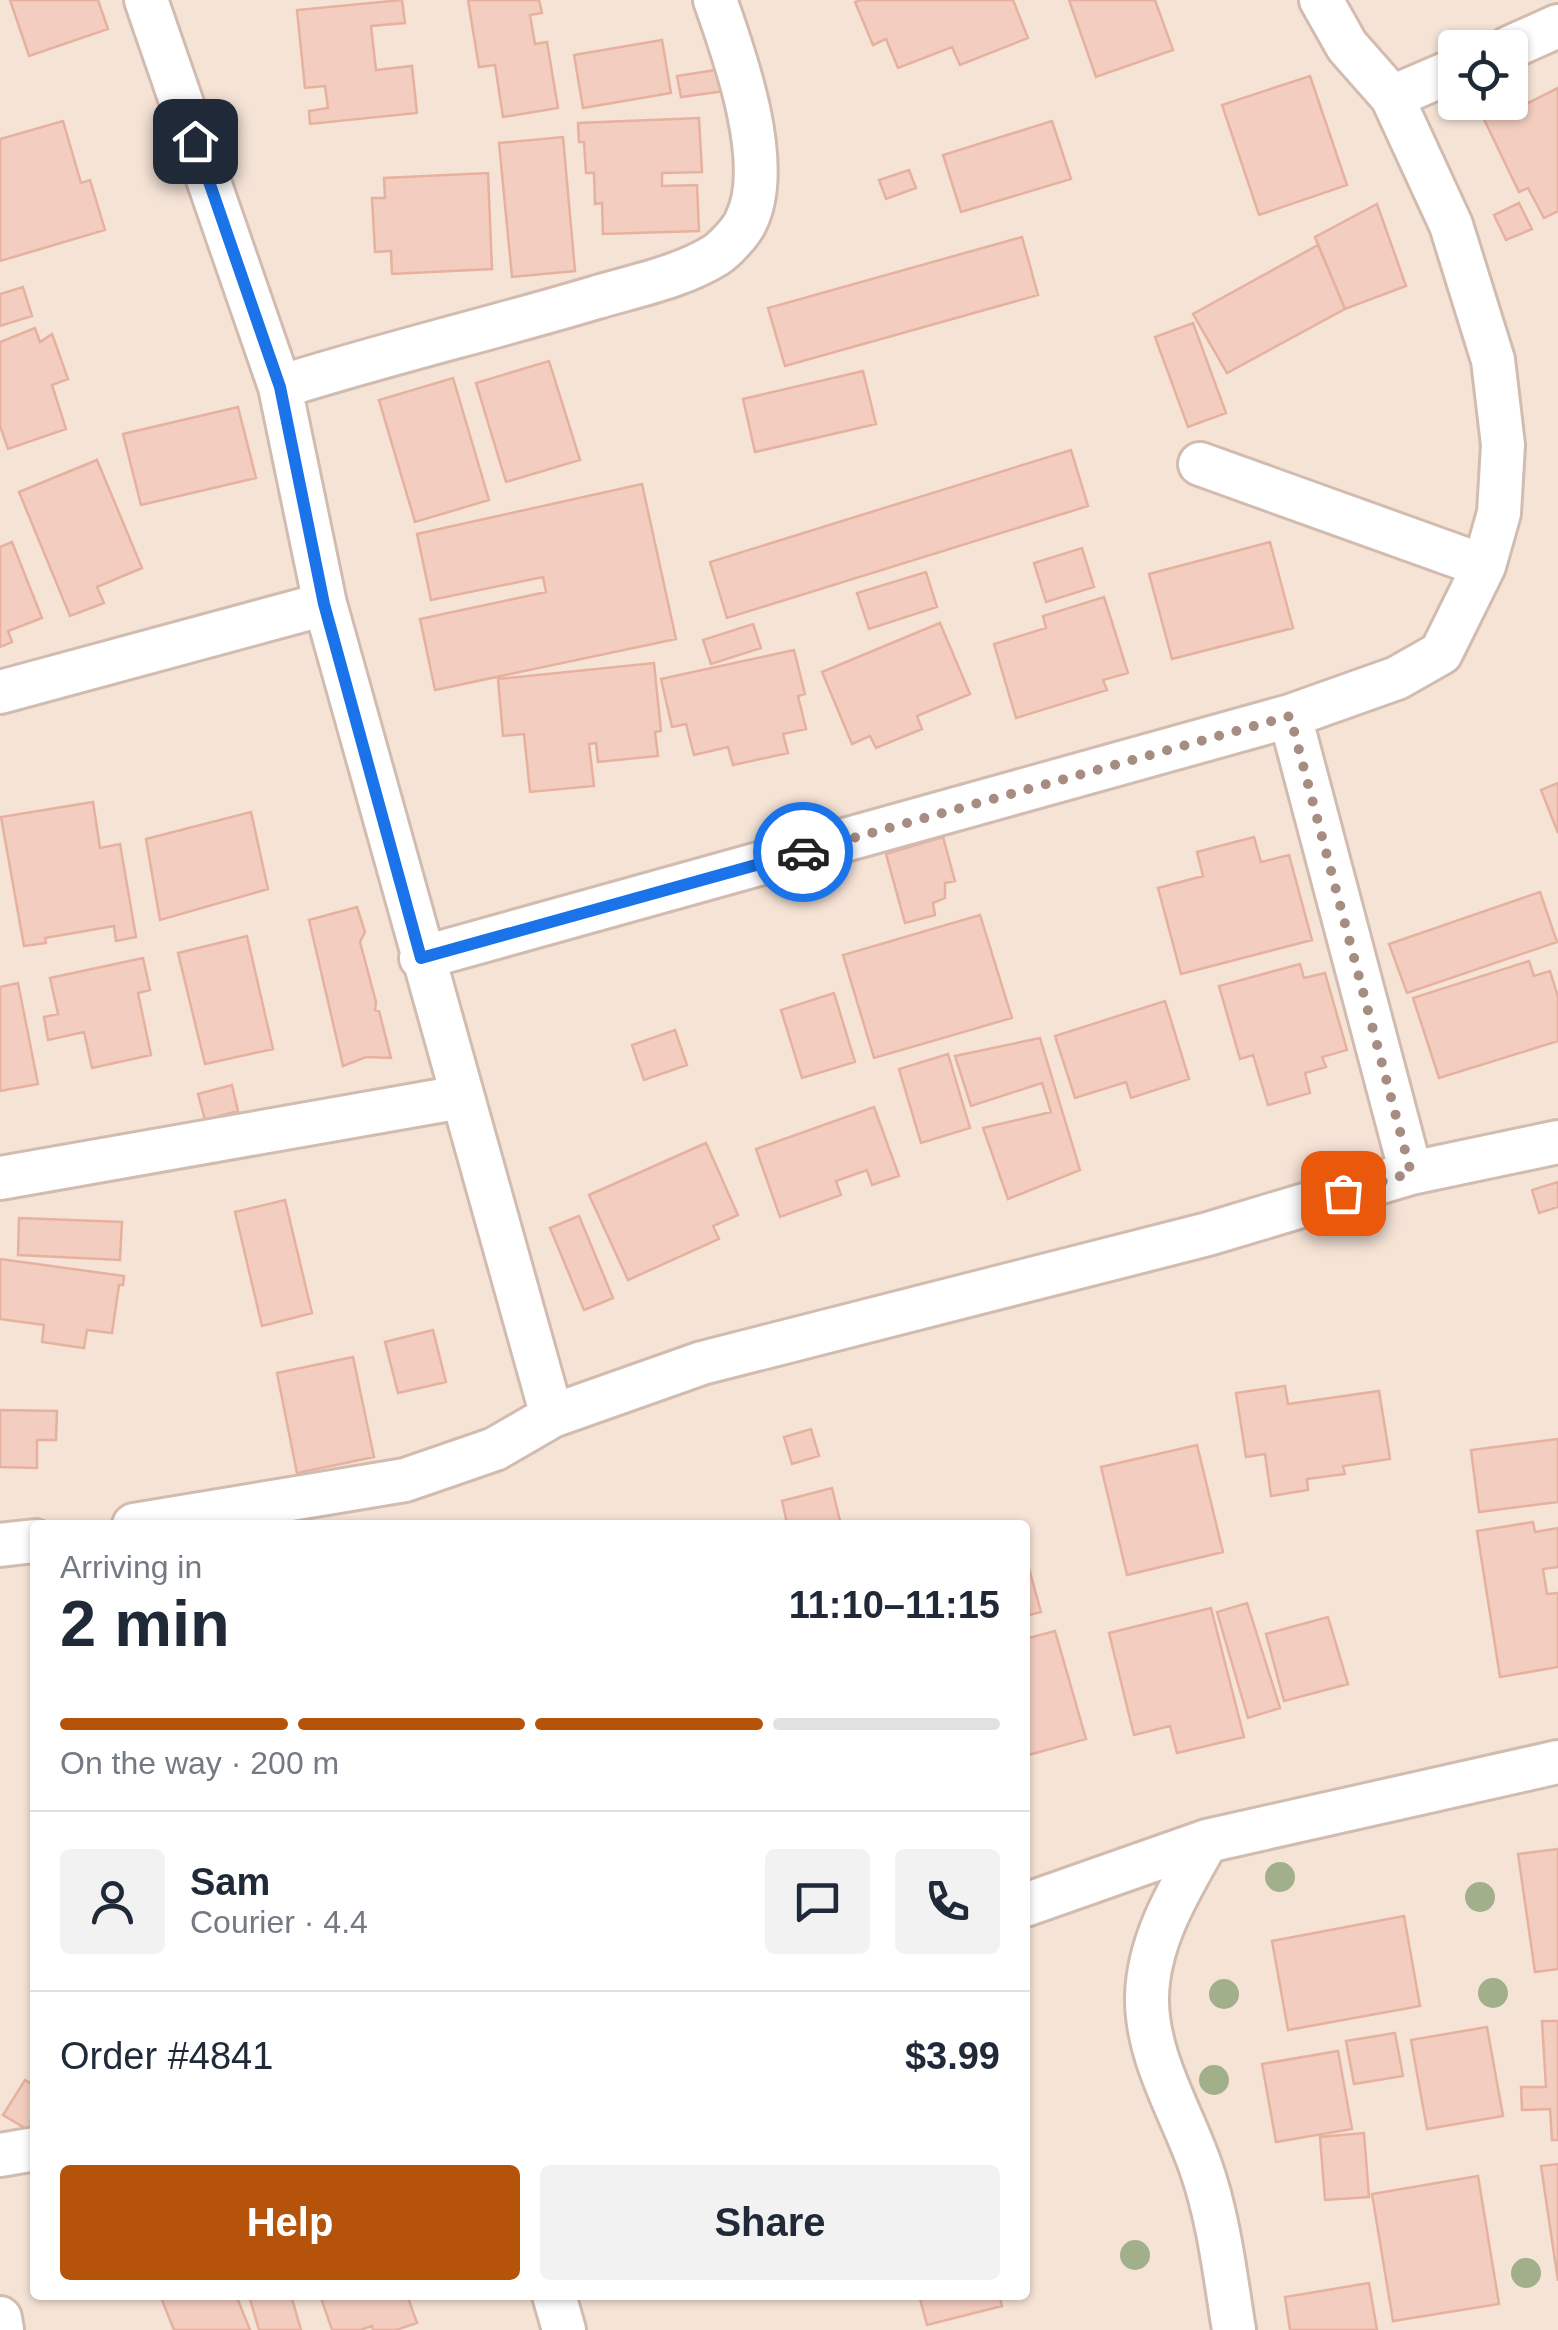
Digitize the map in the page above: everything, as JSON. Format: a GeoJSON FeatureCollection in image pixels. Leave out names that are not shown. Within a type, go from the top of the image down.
{"type":"FeatureCollection","features":[{"type":"Feature","properties":{"kind":"street"},"geometry":{"type":"LineString","coordinates":[[146,0],[280,387],[324,604],[552,1416]]}},
{"type":"Feature","properties":{"kind":"street"},"geometry":{"type":"LineString","coordinates":[[280,387],[628,287],[718,254],[746,222],[756,175],[754,130],[715,0]]}},
{"type":"Feature","properties":{"kind":"street"},"geometry":{"type":"LineString","coordinates":[[421,958],[1290,716],[1397,678],[1441,653],[1484,566],[1500,513],[1503,445],[1493,360],[1450,225],[1392,97],[1347,46],[1321,0]]}},
{"type":"Feature","properties":{"kind":"street"},"geometry":{"type":"LineString","coordinates":[[1528,39],[1558,26]]}},
{"type":"Feature","properties":{"kind":"street"},"geometry":{"type":"LineString","coordinates":[[1392,97],[1438,77]]}},
{"type":"Feature","properties":{"kind":"street"},"geometry":{"type":"LineString","coordinates":[[1200,464],[1484,566]]}},
{"type":"Feature","properties":{"kind":"street"},"geometry":{"type":"LineString","coordinates":[[0,692],[324,604]]}},
{"type":"Feature","properties":{"kind":"street"},"geometry":{"type":"LineString","coordinates":[[1290,716],[1411,1173]]}},
{"type":"Feature","properties":{"kind":"street"},"geometry":{"type":"LineString","coordinates":[[0,1178],[460,1097]]}},
{"type":"Feature","properties":{"kind":"street"},"geometry":{"type":"LineString","coordinates":[[164,1520],[405,1480],[495,1449],[552,1416],[702,1363],[1135,1253],[1411,1173],[1558,1142]]}},
{"type":"Feature","properties":{"kind":"street"},"geometry":{"type":"LineString","coordinates":[[0,1546],[30,1542]]}},
{"type":"Feature","properties":{"kind":"street"},"geometry":{"type":"LineString","coordinates":[[1030,1903],[1207,1842],[1558,1762]]}},
{"type":"Feature","properties":{"kind":"street"},"geometry":{"type":"LineString","coordinates":[[1207,1842],[1171,1905],[1155,1951],[1147,1998],[1155,2051],[1214,2210],[1234,2330]]}},
{"type":"Feature","properties":{"kind":"street"},"geometry":{"type":"LineString","coordinates":[[0,2154],[30,2150]]}},
{"type":"Feature","properties":{"kind":"street"},"geometry":{"type":"LineString","coordinates":[[555,2300],[564,2330]]}},
{"type":"Feature","properties":{"kind":"street"},"geometry":{"type":"LineString","coordinates":[[0,2318],[2,2330]]}},
{"type":"Feature","properties":{"kind":"shaded area"},"geometry":{"type":"Polygon","coordinates":[[[0,0],[1558,0],[1558,2330],[0,2330],[0,0]]]}},
{"type":"Feature","properties":{"kind":"building"},"geometry":{"type":"Polygon","coordinates":[[[10,0],[98,0],[108,29],[29,56],[10,0]]]}},
{"type":"Feature","properties":{"kind":"building"},"geometry":{"type":"Polygon","coordinates":[[[402,0],[405,23],[371,26],[376,70],[412,66],[417,113],[310,124],[309,111],[328,108],[325,86],[305,88],[297,10],[402,0]]]}},
{"type":"Feature","properties":{"kind":"building"},"geometry":{"type":"Polygon","coordinates":[[[468,0],[539,0],[542,13],[530,15],[535,44],[547,42],[558,108],[503,117],[495,65],[479,67],[468,0]]]}},
{"type":"Feature","properties":{"kind":"building"},"geometry":{"type":"Polygon","coordinates":[[[1013,0],[1028,38],[960,65],[952,47],[898,68],[886,39],[873,45],[855,2],[1013,0]]]}},
{"type":"Feature","properties":{"kind":"building"},"geometry":{"type":"Polygon","coordinates":[[[1069,0],[1155,0],[1173,50],[1096,77],[1069,0]]]}},
{"type":"Feature","properties":{"kind":"building"},"geometry":{"type":"Polygon","coordinates":[[[662,40],[671,93],[583,108],[574,55],[662,40]]]}},
{"type":"Feature","properties":{"kind":"building"},"geometry":{"type":"Polygon","coordinates":[[[722,69],[725,91],[681,97],[677,76],[722,69]]]}},
{"type":"Feature","properties":{"kind":"building"},"geometry":{"type":"Polygon","coordinates":[[[1310,76],[1347,185],[1259,215],[1222,105],[1310,76]]]}},
{"type":"Feature","properties":{"kind":"building"},"geometry":{"type":"Polygon","coordinates":[[[1558,88],[1558,211],[1544,218],[1528,188],[1519,192],[1484,120],[1528,120],[1528,103],[1558,88]]]}},
{"type":"Feature","properties":{"kind":"building"},"geometry":{"type":"Polygon","coordinates":[[[699,118],[702,172],[662,173],[662,186],[697,185],[699,231],[603,234],[602,203],[595,204],[594,173],[586,173],[578,123],[699,118]]]}},
{"type":"Feature","properties":{"kind":"building"},"geometry":{"type":"Polygon","coordinates":[[[63,121],[81,183],[90,180],[105,230],[0,261],[0,139],[63,121]]]}},
{"type":"Feature","properties":{"kind":"building"},"geometry":{"type":"Polygon","coordinates":[[[1052,121],[1071,179],[961,212],[943,155],[1052,121]]]}},
{"type":"Feature","properties":{"kind":"building"},"geometry":{"type":"Polygon","coordinates":[[[563,137],[575,271],[512,277],[499,143],[563,137]]]}},
{"type":"Feature","properties":{"kind":"building"},"geometry":{"type":"Polygon","coordinates":[[[909,170],[916,188],[886,199],[879,180],[909,170]]]}},
{"type":"Feature","properties":{"kind":"building"},"geometry":{"type":"Polygon","coordinates":[[[488,173],[492,269],[392,274],[391,251],[375,252],[372,198],[385,198],[384,178],[488,173]]]}},
{"type":"Feature","properties":{"kind":"building"},"geometry":{"type":"Polygon","coordinates":[[[1519,203],[1532,229],[1506,240],[1494,215],[1519,203]]]}},
{"type":"Feature","properties":{"kind":"building"},"geometry":{"type":"Polygon","coordinates":[[[1377,204],[1406,286],[1345,309],[1315,237],[1377,204]]]}},
{"type":"Feature","properties":{"kind":"building"},"geometry":{"type":"Polygon","coordinates":[[[1022,237],[1038,295],[785,366],[768,308],[1022,237]]]}},
{"type":"Feature","properties":{"kind":"building"},"geometry":{"type":"Polygon","coordinates":[[[1318,245],[1345,309],[1227,373],[1193,314],[1318,245]]]}},
{"type":"Feature","properties":{"kind":"building"},"geometry":{"type":"Polygon","coordinates":[[[23,287],[32,316],[0,326],[0,294],[23,287]]]}},
{"type":"Feature","properties":{"kind":"building"},"geometry":{"type":"Polygon","coordinates":[[[1193,323],[1226,413],[1188,427],[1155,337],[1193,323]]]}},
{"type":"Feature","properties":{"kind":"building"},"geometry":{"type":"Polygon","coordinates":[[[35,328],[40,342],[52,334],[68,379],[52,385],[66,429],[8,449],[0,426],[0,342],[35,328]]]}},
{"type":"Feature","properties":{"kind":"building"},"geometry":{"type":"Polygon","coordinates":[[[549,361],[580,460],[506,482],[476,383],[549,361]]]}},
{"type":"Feature","properties":{"kind":"building"},"geometry":{"type":"Polygon","coordinates":[[[863,371],[876,424],[755,452],[743,399],[863,371]]]}},
{"type":"Feature","properties":{"kind":"building"},"geometry":{"type":"Polygon","coordinates":[[[453,378],[489,500],[415,522],[379,400],[453,378]]]}},
{"type":"Feature","properties":{"kind":"building"},"geometry":{"type":"Polygon","coordinates":[[[238,407],[256,478],[141,505],[123,434],[238,407]]]}},
{"type":"Feature","properties":{"kind":"building"},"geometry":{"type":"Polygon","coordinates":[[[1071,450],[1088,506],[727,618],[710,562],[1071,450]]]}},
{"type":"Feature","properties":{"kind":"building"},"geometry":{"type":"Polygon","coordinates":[[[97,460],[142,568],[97,587],[104,603],[70,616],[19,492],[97,460]]]}},
{"type":"Feature","properties":{"kind":"building"},"geometry":{"type":"Polygon","coordinates":[[[642,484],[676,639],[435,690],[420,619],[546,592],[543,577],[431,600],[417,534],[642,484]]]}},
{"type":"Feature","properties":{"kind":"building"},"geometry":{"type":"Polygon","coordinates":[[[12,542],[42,618],[8,631],[12,642],[0,647],[0,547],[12,542]]]}},
{"type":"Feature","properties":{"kind":"building"},"geometry":{"type":"Polygon","coordinates":[[[1270,542],[1293,628],[1172,659],[1149,574],[1270,542]]]}},
{"type":"Feature","properties":{"kind":"building"},"geometry":{"type":"Polygon","coordinates":[[[1082,548],[1094,587],[1046,602],[1034,563],[1082,548]]]}},
{"type":"Feature","properties":{"kind":"building"},"geometry":{"type":"Polygon","coordinates":[[[926,572],[937,607],[869,629],[857,593],[926,572]]]}},
{"type":"Feature","properties":{"kind":"building"},"geometry":{"type":"Polygon","coordinates":[[[1104,597],[1128,673],[1103,680],[1107,690],[1016,718],[994,644],[1046,628],[1043,616],[1104,597]]]}},
{"type":"Feature","properties":{"kind":"building"},"geometry":{"type":"Polygon","coordinates":[[[940,623],[970,694],[917,716],[922,729],[876,748],[870,736],[852,744],[822,672],[940,623]]]}},
{"type":"Feature","properties":{"kind":"building"},"geometry":{"type":"Polygon","coordinates":[[[753,624],[761,648],[711,664],[703,640],[753,624]]]}},
{"type":"Feature","properties":{"kind":"building"},"geometry":{"type":"Polygon","coordinates":[[[794,650],[805,694],[798,696],[806,729],[783,734],[788,753],[733,765],[728,747],[694,755],[686,724],[672,727],[661,679],[794,650]]]}},
{"type":"Feature","properties":{"kind":"building"},"geometry":{"type":"Polygon","coordinates":[[[654,663],[661,731],[655,732],[658,756],[598,762],[596,743],[589,744],[594,786],[530,792],[524,734],[503,736],[498,679],[654,663]]]}},
{"type":"Feature","properties":{"kind":"building"},"geometry":{"type":"Polygon","coordinates":[[[1558,783],[1558,833],[1541,790],[1558,783]]]}},
{"type":"Feature","properties":{"kind":"building"},"geometry":{"type":"Polygon","coordinates":[[[93,802],[100,848],[120,844],[136,937],[116,941],[114,926],[45,938],[46,943],[24,946],[1,817],[93,802]]]}},
{"type":"Feature","properties":{"kind":"building"},"geometry":{"type":"Polygon","coordinates":[[[251,812],[268,889],[160,920],[146,839],[251,812]]]}},
{"type":"Feature","properties":{"kind":"building"},"geometry":{"type":"Polygon","coordinates":[[[943,837],[955,881],[945,883],[945,898],[933,903],[935,915],[905,923],[886,854],[943,837]]]}},
{"type":"Feature","properties":{"kind":"building"},"geometry":{"type":"Polygon","coordinates":[[[1254,837],[1261,862],[1289,855],[1312,940],[1181,974],[1158,888],[1203,876],[1197,852],[1254,837]]]}},
{"type":"Feature","properties":{"kind":"building"},"geometry":{"type":"Polygon","coordinates":[[[1540,892],[1557,942],[1407,993],[1389,944],[1540,892]]]}},
{"type":"Feature","properties":{"kind":"building"},"geometry":{"type":"Polygon","coordinates":[[[357,907],[365,932],[360,942],[375,1010],[379,1011],[391,1058],[366,1057],[343,1066],[309,920],[357,907]]]}},
{"type":"Feature","properties":{"kind":"building"},"geometry":{"type":"Polygon","coordinates":[[[980,915],[1012,1018],[874,1058],[843,955],[980,915]]]}},
{"type":"Feature","properties":{"kind":"building"},"geometry":{"type":"Polygon","coordinates":[[[247,936],[273,1049],[205,1064],[178,953],[247,936]]]}},
{"type":"Feature","properties":{"kind":"building"},"geometry":{"type":"Polygon","coordinates":[[[143,958],[150,990],[138,993],[151,1055],[92,1068],[84,1032],[48,1040],[44,1017],[58,1014],[50,978],[143,958]]]}},
{"type":"Feature","properties":{"kind":"building"},"geometry":{"type":"Polygon","coordinates":[[[1529,961],[1534,976],[1550,971],[1558,997],[1558,1041],[1439,1078],[1413,998],[1529,961]]]}},
{"type":"Feature","properties":{"kind":"building"},"geometry":{"type":"Polygon","coordinates":[[[1300,964],[1304,978],[1325,973],[1347,1050],[1322,1057],[1326,1067],[1305,1073],[1310,1093],[1268,1105],[1253,1055],[1240,1059],[1219,986],[1300,964]]]}},
{"type":"Feature","properties":{"kind":"building"},"geometry":{"type":"Polygon","coordinates":[[[18,983],[38,1084],[0,1091],[0,987],[18,983]]]}},
{"type":"Feature","properties":{"kind":"building"},"geometry":{"type":"Polygon","coordinates":[[[834,993],[855,1062],[802,1078],[781,1010],[834,993]]]}},
{"type":"Feature","properties":{"kind":"building"},"geometry":{"type":"Polygon","coordinates":[[[1165,1001],[1189,1079],[1131,1098],[1126,1082],[1075,1098],[1055,1036],[1165,1001]]]}},
{"type":"Feature","properties":{"kind":"building"},"geometry":{"type":"Polygon","coordinates":[[[675,1030],[687,1065],[644,1080],[632,1045],[675,1030]]]}},
{"type":"Feature","properties":{"kind":"building"},"geometry":{"type":"Polygon","coordinates":[[[1040,1038],[1080,1170],[1008,1199],[983,1128],[1051,1112],[1042,1083],[971,1106],[955,1056],[1040,1038]]]}},
{"type":"Feature","properties":{"kind":"building"},"geometry":{"type":"Polygon","coordinates":[[[948,1054],[970,1128],[921,1143],[899,1069],[948,1054]]]}},
{"type":"Feature","properties":{"kind":"building"},"geometry":{"type":"Polygon","coordinates":[[[232,1085],[238,1111],[205,1120],[198,1094],[232,1085]]]}},
{"type":"Feature","properties":{"kind":"building"},"geometry":{"type":"Polygon","coordinates":[[[874,1107],[899,1176],[872,1185],[867,1170],[836,1181],[841,1195],[780,1217],[756,1149],[874,1107]]]}},
{"type":"Feature","properties":{"kind":"building"},"geometry":{"type":"Polygon","coordinates":[[[706,1143],[738,1215],[713,1226],[719,1239],[628,1280],[589,1195],[706,1143]]]}},
{"type":"Feature","properties":{"kind":"building"},"geometry":{"type":"Polygon","coordinates":[[[1558,1182],[1558,1207],[1539,1213],[1532,1190],[1558,1182]]]}},
{"type":"Feature","properties":{"kind":"building"},"geometry":{"type":"Polygon","coordinates":[[[285,1200],[312,1313],[262,1326],[235,1212],[285,1200]]]}},
{"type":"Feature","properties":{"kind":"building"},"geometry":{"type":"Polygon","coordinates":[[[579,1216],[613,1298],[584,1310],[550,1228],[579,1216]]]}},
{"type":"Feature","properties":{"kind":"building"},"geometry":{"type":"Polygon","coordinates":[[[19,1218],[122,1222],[120,1260],[18,1255],[19,1218]]]}},
{"type":"Feature","properties":{"kind":"building"},"geometry":{"type":"Polygon","coordinates":[[[0,1259],[124,1276],[123,1285],[119,1285],[112,1333],[87,1330],[84,1348],[42,1342],[44,1325],[0,1319],[0,1259]]]}},
{"type":"Feature","properties":{"kind":"building"},"geometry":{"type":"Polygon","coordinates":[[[433,1330],[446,1382],[398,1393],[385,1342],[433,1330]]]}},
{"type":"Feature","properties":{"kind":"building"},"geometry":{"type":"Polygon","coordinates":[[[353,1357],[374,1457],[297,1473],[277,1373],[353,1357]]]}},
{"type":"Feature","properties":{"kind":"building"},"geometry":{"type":"Polygon","coordinates":[[[1285,1386],[1288,1404],[1379,1391],[1390,1459],[1343,1466],[1345,1474],[1307,1479],[1308,1490],[1271,1496],[1265,1454],[1246,1457],[1236,1393],[1285,1386]]]}},
{"type":"Feature","properties":{"kind":"building"},"geometry":{"type":"Polygon","coordinates":[[[0,1410],[57,1411],[56,1440],[37,1440],[37,1468],[0,1467],[0,1410]]]}},
{"type":"Feature","properties":{"kind":"building"},"geometry":{"type":"Polygon","coordinates":[[[811,1429],[819,1456],[792,1464],[784,1437],[811,1429]]]}},
{"type":"Feature","properties":{"kind":"building"},"geometry":{"type":"Polygon","coordinates":[[[1558,1439],[1558,1502],[1479,1512],[1471,1450],[1558,1439]]]}},
{"type":"Feature","properties":{"kind":"building"},"geometry":{"type":"Polygon","coordinates":[[[1197,1445],[1223,1552],[1127,1575],[1101,1467],[1197,1445]]]}},
{"type":"Feature","properties":{"kind":"building"},"geometry":{"type":"Polygon","coordinates":[[[832,1488],[840,1520],[786,1520],[782,1501],[832,1488]]]}},
{"type":"Feature","properties":{"kind":"building"},"geometry":{"type":"Polygon","coordinates":[[[1533,1522],[1535,1532],[1558,1528],[1558,1567],[1543,1569],[1547,1594],[1558,1593],[1558,1667],[1500,1677],[1477,1531],[1533,1522]]]}},
{"type":"Feature","properties":{"kind":"building"},"geometry":{"type":"Polygon","coordinates":[[[1030,1572],[1041,1612],[1030,1615],[1030,1572]]]}},
{"type":"Feature","properties":{"kind":"building"},"geometry":{"type":"Polygon","coordinates":[[[1247,1603],[1280,1708],[1248,1718],[1217,1612],[1247,1603]]]}},
{"type":"Feature","properties":{"kind":"building"},"geometry":{"type":"Polygon","coordinates":[[[1211,1608],[1244,1737],[1177,1753],[1170,1726],[1134,1735],[1109,1633],[1211,1608]]]}},
{"type":"Feature","properties":{"kind":"building"},"geometry":{"type":"Polygon","coordinates":[[[1328,1617],[1348,1684],[1284,1701],[1266,1634],[1328,1617]]]}},
{"type":"Feature","properties":{"kind":"building"},"geometry":{"type":"Polygon","coordinates":[[[1055,1631],[1086,1739],[1030,1755],[1030,1638],[1055,1631]]]}},
{"type":"Feature","properties":{"kind":"building"},"geometry":{"type":"Polygon","coordinates":[[[1558,1849],[1558,1969],[1535,1972],[1518,1854],[1558,1849]]]}},
{"type":"Feature","properties":{"kind":"building"},"geometry":{"type":"Polygon","coordinates":[[[1404,1916],[1420,2006],[1288,2030],[1272,1941],[1404,1916]]]}},
{"type":"Feature","properties":{"kind":"building"},"geometry":{"type":"Polygon","coordinates":[[[1542,2021],[1558,2021],[1558,2140],[1552,2140],[1550,2109],[1522,2110],[1521,2087],[1546,2087],[1542,2021]]]}},
{"type":"Feature","properties":{"kind":"building"},"geometry":{"type":"Polygon","coordinates":[[[1487,2027],[1503,2116],[1427,2129],[1411,2040],[1487,2027]]]}},
{"type":"Feature","properties":{"kind":"building"},"geometry":{"type":"Polygon","coordinates":[[[1395,2033],[1403,2076],[1354,2084],[1346,2041],[1395,2033]]]}},
{"type":"Feature","properties":{"kind":"building"},"geometry":{"type":"Polygon","coordinates":[[[1338,2051],[1352,2129],[1276,2142],[1262,2064],[1338,2051]]]}},
{"type":"Feature","properties":{"kind":"building"},"geometry":{"type":"Polygon","coordinates":[[[25,2080],[30,2083],[30,2131],[3,2115],[25,2080]]]}},
{"type":"Feature","properties":{"kind":"building"},"geometry":{"type":"Polygon","coordinates":[[[1364,2133],[1369,2197],[1325,2200],[1320,2137],[1364,2133]]]}},
{"type":"Feature","properties":{"kind":"building"},"geometry":{"type":"Polygon","coordinates":[[[1558,2164],[1558,2281],[1541,2166],[1558,2164]]]}},
{"type":"Feature","properties":{"kind":"building"},"geometry":{"type":"Polygon","coordinates":[[[1478,2176],[1499,2304],[1393,2321],[1372,2194],[1478,2176]]]}},
{"type":"Feature","properties":{"kind":"building"},"geometry":{"type":"Polygon","coordinates":[[[1369,2283],[1377,2330],[1290,2330],[1285,2297],[1369,2283]]]}},
{"type":"Feature","properties":{"kind":"building"},"geometry":{"type":"Polygon","coordinates":[[[162,2300],[238,2300],[250,2330],[174,2330],[162,2300]]]}},
{"type":"Feature","properties":{"kind":"building"},"geometry":{"type":"Polygon","coordinates":[[[250,2300],[292,2300],[301,2330],[259,2330],[250,2300]]]}},
{"type":"Feature","properties":{"kind":"building"},"geometry":{"type":"Polygon","coordinates":[[[322,2300],[409,2300],[417,2323],[396,2330],[373,2330],[372,2326],[332,2330],[322,2300]]]}},
{"type":"Feature","properties":{"kind":"building"},"geometry":{"type":"Polygon","coordinates":[[[920,2300],[1000,2300],[1002,2306],[927,2325],[920,2300]]]}},
{"type":"Feature","properties":{"kind":"way so far"},"geometry":{"type":"LineString","coordinates":[[803,852],[1290,716],[1411,1173],[1343,1193]]}},
{"type":"Feature","properties":{"kind":"route"},"geometry":{"type":"LineString","coordinates":[[195,141],[280,387],[324,604],[421,958],[803,852]]}}]}
